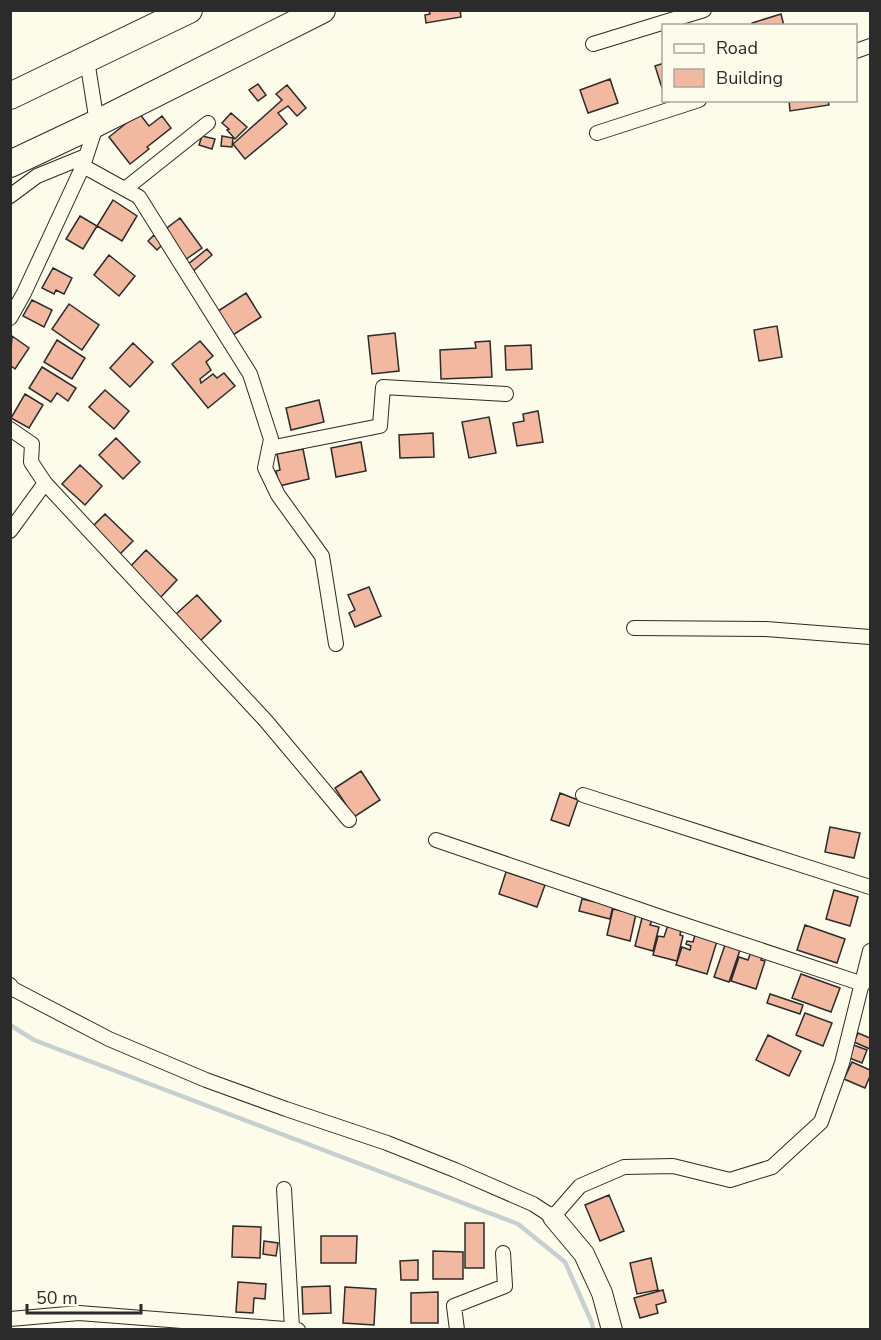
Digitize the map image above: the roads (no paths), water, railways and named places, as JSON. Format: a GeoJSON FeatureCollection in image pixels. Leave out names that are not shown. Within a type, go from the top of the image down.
{"type":"FeatureCollection","features":[{"type":"Feature","properties":{"kind":"highway"},"geometry":{"type":"LineString","coordinates":[[10,96],[189,10]]}},
{"type":"Feature","properties":{"kind":"highway"},"geometry":{"type":"LineString","coordinates":[[10,164],[322,10]]}},
{"type":"Feature","properties":{"kind":"street"},"geometry":{"type":"LineString","coordinates":[[594,44],[704,10]]}},
{"type":"Feature","properties":{"kind":"street"},"geometry":{"type":"LineString","coordinates":[[10,318],[24,293],[85,161],[97,123],[87,60]]}},
{"type":"Feature","properties":{"kind":"street"},"geometry":{"type":"LineString","coordinates":[[597,133],[693,102]]}},
{"type":"Feature","properties":{"kind":"street"},"geometry":{"type":"LineString","coordinates":[[125,189],[208,123]]}},
{"type":"Feature","properties":{"kind":"street"},"geometry":{"type":"LineString","coordinates":[[85,161],[139,197],[250,374],[271,439],[265,468],[278,495],[322,556],[336,644]]}},
{"type":"Feature","properties":{"kind":"street"},"geometry":{"type":"LineString","coordinates":[[10,196],[37,176],[85,161]]}},
{"type":"Feature","properties":{"kind":"street"},"geometry":{"type":"LineString","coordinates":[[269,448],[380,426],[383,387],[506,394]]}},
{"type":"Feature","properties":{"kind":"street"},"geometry":{"type":"LineString","coordinates":[[10,429],[32,444],[31,462],[45,483],[266,721],[349,820]]}},
{"type":"Feature","properties":{"kind":"street"},"geometry":{"type":"LineString","coordinates":[[10,531],[45,483]]}},
{"type":"Feature","properties":{"kind":"street"},"geometry":{"type":"LineString","coordinates":[[634,628],[766,629],[870,637]]}},
{"type":"Feature","properties":{"kind":"street"},"geometry":{"type":"LineString","coordinates":[[583,795],[870,887]]}},
{"type":"Feature","properties":{"kind":"street"},"geometry":{"type":"LineString","coordinates":[[436,840],[862,984]]}},
{"type":"Feature","properties":{"kind":"street"},"geometry":{"type":"LineString","coordinates":[[553,1217],[580,1186],[624,1167],[674,1166],[730,1180],[772,1167],[821,1122],[842,1063],[870,951]]}},
{"type":"Feature","properties":{"kind":"street"},"geometry":{"type":"LineString","coordinates":[[10,985],[13,989],[109,1039],[206,1080],[387,1143],[533,1204],[553,1217],[584,1254],[602,1293],[609,1328]]}},
{"type":"Feature","properties":{"kind":"street"},"geometry":{"type":"LineString","coordinates":[[10,1319],[80,1312],[295,1329],[284,1189]]}},
{"type":"Feature","properties":{"kind":"street"},"geometry":{"type":"LineString","coordinates":[[457,1329],[454,1306],[506,1286],[503,1253]]}},
{"type":"Feature","properties":{"kind":"waterway"},"geometry":{"type":"LineString","coordinates":[[10,1025],[34,1040],[518,1224],[565,1262],[593,1330]]}}]}
